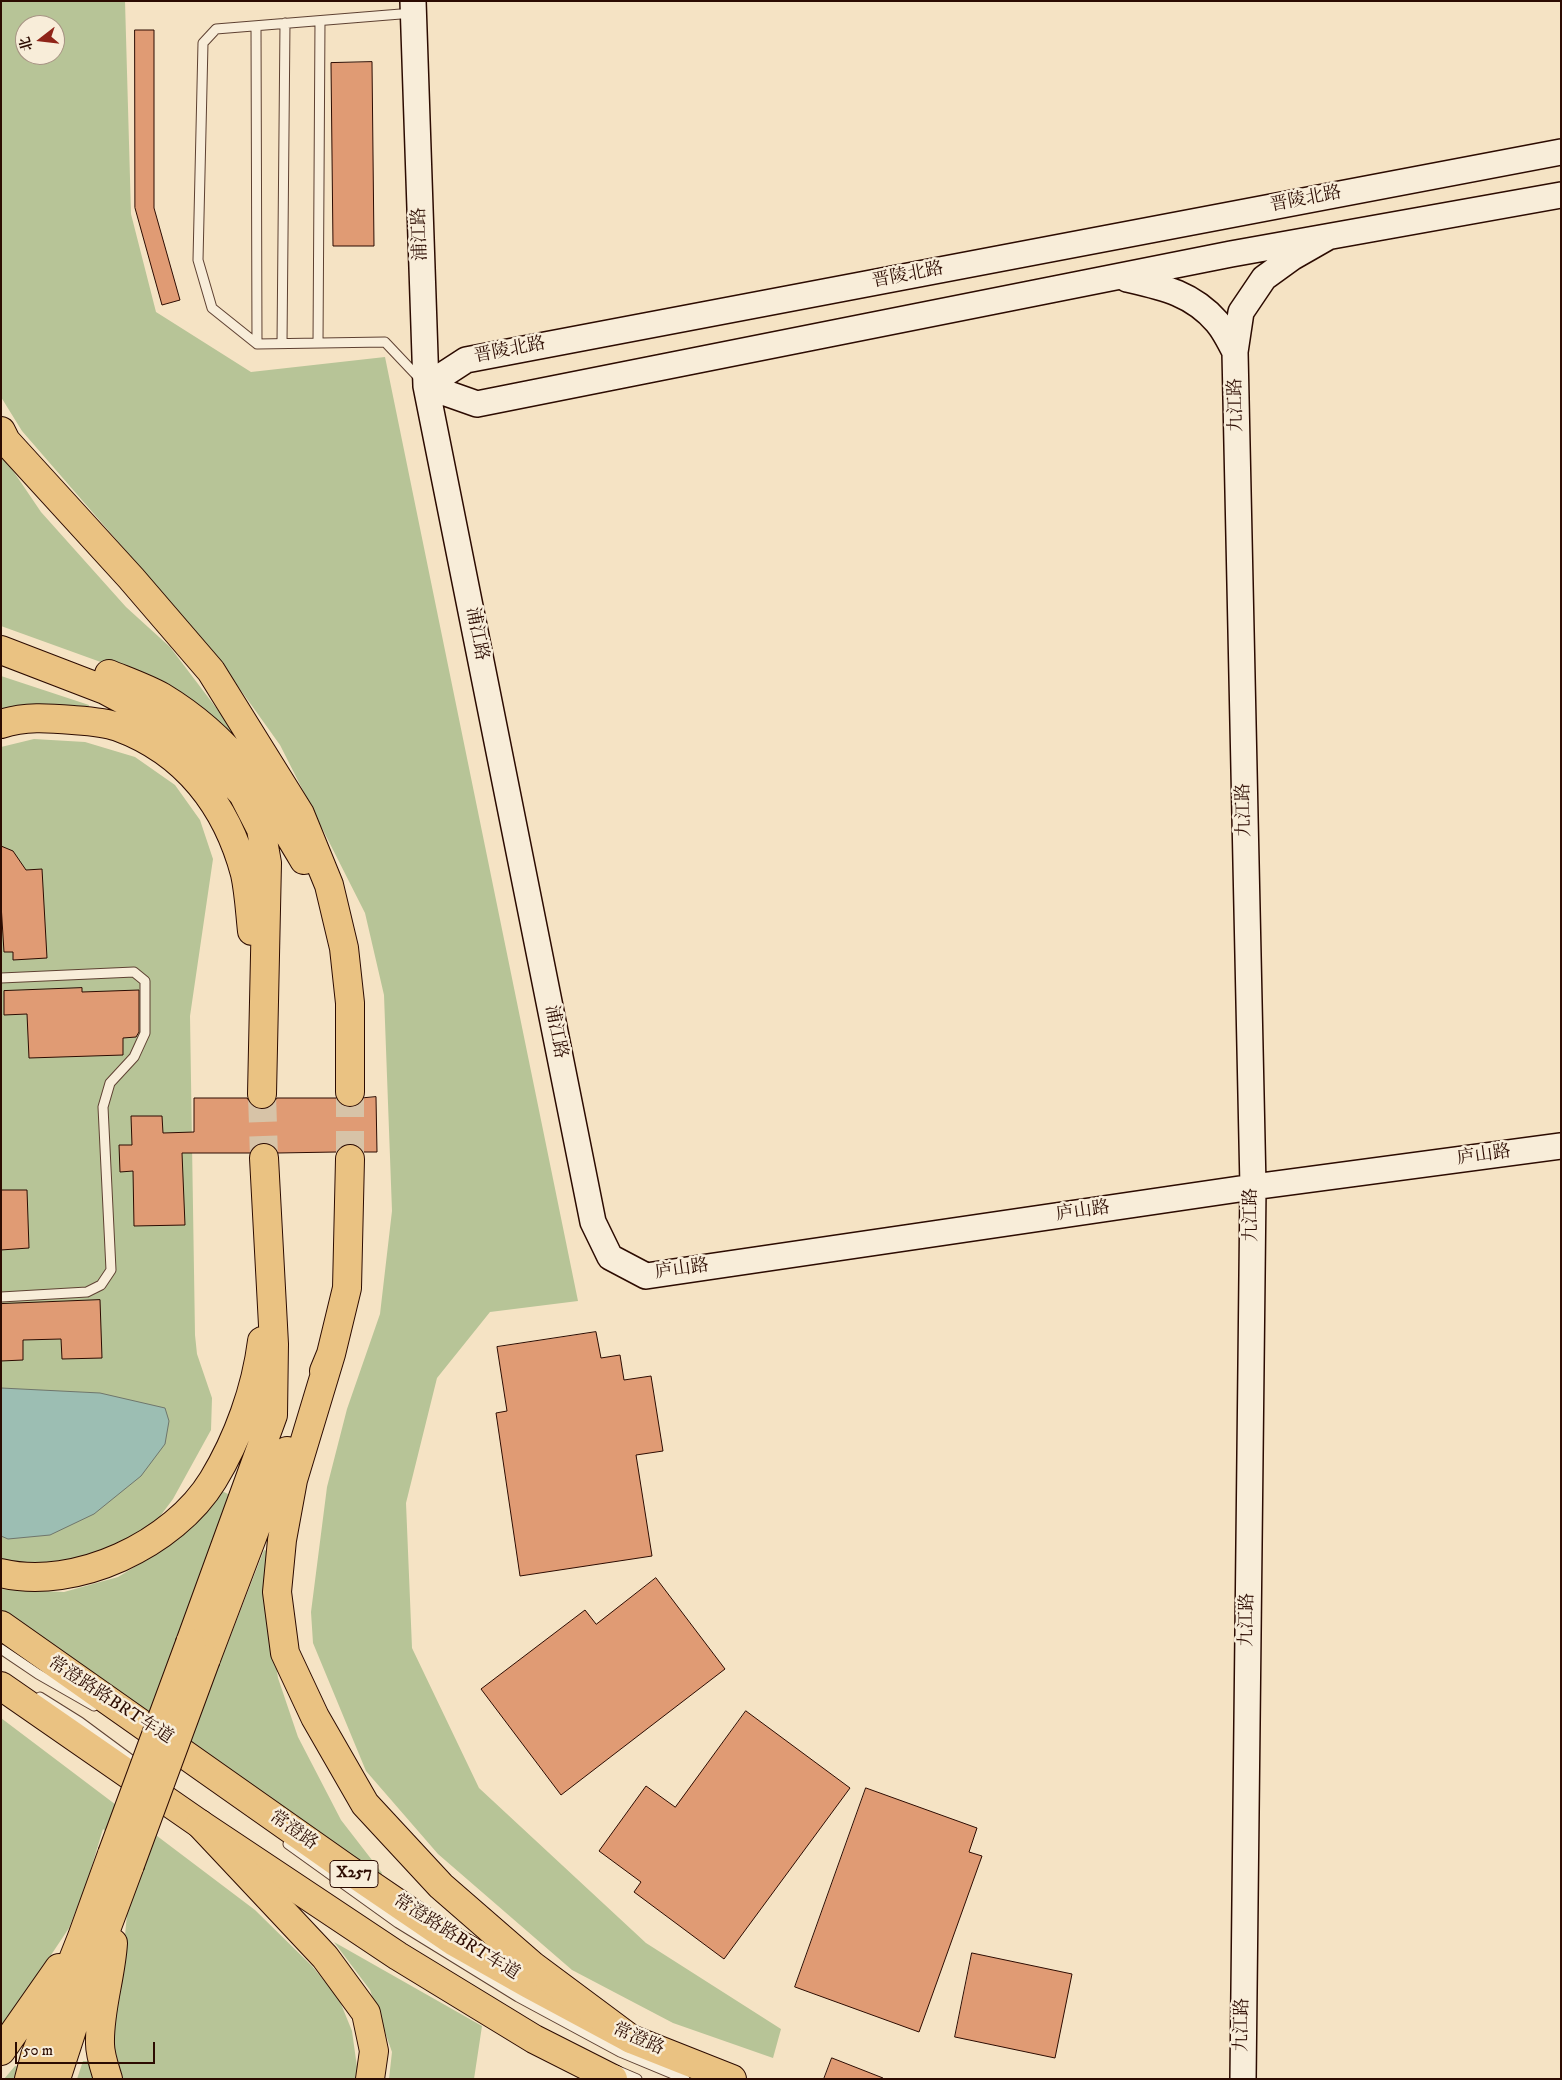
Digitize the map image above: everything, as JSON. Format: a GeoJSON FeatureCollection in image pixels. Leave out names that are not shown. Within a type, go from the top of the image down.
{"type":"FeatureCollection","features":[{"type":"Feature","properties":{"kind":"main road"},"geometry":{"type":"LineString","coordinates":[[1,432],[6,441],[212,671],[300,814],[329,885],[344,948],[350,1003],[350,1092]]}},
{"type":"Feature","properties":{"kind":"main road"},"geometry":{"type":"LineString","coordinates":[[1,635],[109,674],[160,696],[194,718],[226,746],[259,786],[319,884],[344,948]]}},
{"type":"Feature","properties":{"kind":"main road"},"geometry":{"type":"LineString","coordinates":[[1,650],[105,690],[189,735],[243,794],[261,829],[268,863],[262,1026],[262,1094]]}},
{"type":"Feature","properties":{"kind":"main road"},"geometry":{"type":"LineString","coordinates":[[1,724],[14,719],[48,718],[117,726],[146,740],[189,769],[217,806],[228,827],[245,875],[262,1026]]}},
{"type":"Feature","properties":{"kind":"main road"},"geometry":{"type":"LineString","coordinates":[[29,2079],[35,2056],[82,1937],[121,1859],[198,1651],[273,1415],[274,1344],[264,1158]]}},
{"type":"Feature","properties":{"kind":"main road"},"geometry":{"type":"LineString","coordinates":[[350,1159],[348,1288],[331,1354],[293,1480],[282,1540],[277,1592],[285,1653],[314,1717],[365,1804],[442,1886],[533,1966],[631,2039]]}},
{"type":"Feature","properties":{"kind":"main road"},"geometry":{"type":"LineString","coordinates":[[1,1573],[43,1576],[69,1574],[107,1564],[138,1548],[171,1526],[194,1504],[212,1481],[240,1426],[259,1360],[270,1272]]}},
{"type":"Feature","properties":{"kind":"main road"},"geometry":{"type":"LineString","coordinates":[[198,1651],[331,1354]]}},
{"type":"Feature","properties":{"kind":"main road","name":"常澄路"},"geometry":{"type":"LineString","coordinates":[[1,1626],[338,1863],[453,1940],[529,1984],[631,2039],[732,2079]]}},
{"type":"Feature","properties":{"kind":"main road","name":"X257"},"geometry":{"type":"LineString","coordinates":[[1,1686],[203,1820],[398,1956],[534,2040],[609,2071]]}},
{"type":"Feature","properties":{"kind":"main road"},"geometry":{"type":"LineString","coordinates":[[203,1820],[325,1957],[366,2013],[374,2051],[370,2079]]}},
{"type":"Feature","properties":{"kind":"main road"},"geometry":{"type":"LineString","coordinates":[[108,2079],[100,2046],[102,2009],[112,1967],[121,1859]]}},
{"type":"Feature","properties":{"kind":"main road"},"geometry":{"type":"LineString","coordinates":[[56,2079],[116,1902]]}},
{"type":"Feature","properties":{"kind":"main road"},"geometry":{"type":"LineString","coordinates":[[1,2050],[82,1937]]}},
{"type":"Feature","properties":{"kind":"street","name":"浦江路"},"geometry":{"type":"LineString","coordinates":[[413,7],[426,386],[593,1222],[610,1257]]}},
{"type":"Feature","properties":{"kind":"street","name":"晋陵北路"},"geometry":{"type":"LineString","coordinates":[[426,386],[466,360],[1561,152]]}},
{"type":"Feature","properties":{"kind":"street"},"geometry":{"type":"LineString","coordinates":[[426,386],[477,404],[1118,277],[1328,237],[1561,196]]}},
{"type":"Feature","properties":{"kind":"street","name":"九江路"},"geometry":{"type":"LineString","coordinates":[[1243,2079],[1253,1187],[1236,352],[1241,312],[1264,278],[1293,257],[1328,237]]}},
{"type":"Feature","properties":{"kind":"street"},"geometry":{"type":"LineString","coordinates":[[1118,277],[1157,286],[1193,300],[1217,322],[1236,352]]}},
{"type":"Feature","properties":{"kind":"street","name":"庐山路"},"geometry":{"type":"LineString","coordinates":[[610,1257],[646,1276],[1253,1187],[1561,1146]]}},
{"type":"Feature","properties":{"kind":"lane"},"geometry":{"type":"LineString","coordinates":[[413,7],[320,21],[216,29],[203,43],[198,260],[212,308],[257,344],[385,342],[426,386]]}},
{"type":"Feature","properties":{"kind":"lane"},"geometry":{"type":"LineString","coordinates":[[318,343],[320,21]]}},
{"type":"Feature","properties":{"kind":"lane"},"geometry":{"type":"LineString","coordinates":[[282,343],[284,24]]}},
{"type":"Feature","properties":{"kind":"lane"},"geometry":{"type":"LineString","coordinates":[[256,26],[257,344]]}},
{"type":"Feature","properties":{"kind":"lane"},"geometry":{"type":"LineString","coordinates":[[1,978],[134,972],[146,981],[145,1034],[134,1057],[110,1083],[103,1106],[111,1270],[101,1285],[87,1292],[1,1297]]}},
{"type":"Feature","properties":{"kind":"lane","name":"常澄路路BRT车道"},"geometry":{"type":"LineString","coordinates":[[1,1649],[38,1674],[102,1710]]}},
{"type":"Feature","properties":{"kind":"lane"},"geometry":{"type":"LineString","coordinates":[[33,1692],[80,1722],[167,1787]]}},
{"type":"Feature","properties":{"kind":"lane","name":"常澄路路BRT车道"},"geometry":{"type":"LineString","coordinates":[[142,1739],[174,1762]]}},
{"type":"Feature","properties":{"kind":"lane"},"geometry":{"type":"LineString","coordinates":[[203,1820],[381,1933]]}},
{"type":"Feature","properties":{"kind":"lane","name":"常澄路路BRT车道"},"geometry":{"type":"LineString","coordinates":[[279,1837],[398,1923],[518,1997],[620,2052],[685,2079]]}},
{"type":"Feature","properties":{"kind":"lane"},"geometry":{"type":"LineString","coordinates":[[609,2071],[637,2079]]}},
{"type":"Feature","properties":{"kind":"green space"},"geometry":{"type":"Polygon","coordinates":[[[1,1],[125,1],[131,214],[156,312],[251,372],[385,357],[578,1301],[490,1312],[437,1378],[406,1503],[412,1648],[479,1788],[646,1943],[781,2029],[773,2058],[673,2023],[572,1970],[438,1854],[366,1771],[313,1643],[311,1612],[327,1487],[347,1409],[380,1314],[392,1211],[384,995],[365,913],[280,745],[212,650],[22,431],[1,397],[1,1]]]}},
{"type":"Feature","properties":{"kind":"green space"},"geometry":{"type":"Polygon","coordinates":[[[1,453],[41,512],[126,607],[170,647],[236,734],[233,741],[156,682],[1,626],[1,453]]]}},
{"type":"Feature","properties":{"kind":"green space"},"geometry":{"type":"Polygon","coordinates":[[[1,676],[89,705],[87,713],[1,716],[1,676]]]}},
{"type":"Feature","properties":{"kind":"green space"},"geometry":{"type":"Polygon","coordinates":[[[34,739],[85,742],[135,757],[175,785],[200,820],[213,859],[190,1016],[195,1335],[197,1354],[212,1398],[211,1430],[173,1499],[155,1523],[108,1553],[65,1568],[1,1563],[1,747],[34,739]]]}},
{"type":"Feature","properties":{"kind":"green space"},"geometry":{"type":"Polygon","coordinates":[[[220,1490],[232,1496],[149,1720],[1,1616],[1,1589],[64,1592],[118,1577],[164,1549],[220,1490]]]}},
{"type":"Feature","properties":{"kind":"green space"},"geometry":{"type":"Polygon","coordinates":[[[264,1550],[274,1553],[268,1612],[278,1678],[298,1737],[341,1820],[382,1873],[379,1879],[188,1745],[264,1550]]]}},
{"type":"Feature","properties":{"kind":"green space"},"geometry":{"type":"Polygon","coordinates":[[[1,1718],[255,1910],[312,1966],[339,1999],[352,2031],[357,2067],[355,2079],[123,2079],[113,2043],[116,1997],[123,1956],[128,1904],[143,1863],[103,1829],[87,1882],[69,1928],[1,2030],[1,1718]]]}},
{"type":"Feature","properties":{"kind":"green space"},"geometry":{"type":"Polygon","coordinates":[[[334,1942],[482,2026],[474,2079],[389,2079],[392,2052],[370,1990],[334,1942]]]}},
{"type":"Feature","properties":{"kind":"green space"},"geometry":{"type":"Polygon","coordinates":[[[83,2061],[91,2061],[95,2079],[77,2079],[83,2061]]]}},
{"type":"Feature","properties":{"kind":"green space"},"geometry":{"type":"Polygon","coordinates":[[[15,2066],[24,2068],[19,2079],[4,2079],[15,2066]]]}},
{"type":"Feature","properties":{"kind":"water"},"geometry":{"type":"Polygon","coordinates":[[[1,1388],[100,1393],[165,1408],[169,1421],[165,1444],[141,1476],[94,1514],[50,1535],[8,1539],[1,1536],[1,1388]]]}},
{"type":"Feature","properties":{"kind":"building"},"geometry":{"type":"Polygon","coordinates":[[[135,30],[154,30],[154,208],[180,300],[162,305],[135,208],[135,30]]]}},
{"type":"Feature","properties":{"kind":"building"},"geometry":{"type":"Polygon","coordinates":[[[372,62],[374,246],[333,246],[331,63],[372,62]]]}},
{"type":"Feature","properties":{"kind":"building"},"geometry":{"type":"Polygon","coordinates":[[[1,846],[13,851],[26,870],[42,869],[47,958],[13,960],[13,952],[4,952],[1,904],[1,846]]]}},
{"type":"Feature","properties":{"kind":"building"},"geometry":{"type":"Polygon","coordinates":[[[82,988],[82,992],[139,990],[139,1032],[136,1037],[123,1038],[123,1055],[29,1058],[27,1014],[4,1015],[4,991],[82,988]]]}},
{"type":"Feature","properties":{"kind":"building"},"geometry":{"type":"Polygon","coordinates":[[[376,1097],[377,1152],[364,1152],[359,1146],[350,1143],[342,1146],[336,1152],[278,1153],[271,1144],[264,1142],[255,1145],[250,1153],[182,1153],[185,1225],[134,1226],[133,1171],[120,1172],[119,1145],[132,1145],[131,1116],[162,1116],[163,1133],[194,1132],[194,1098],[247,1098],[254,1107],[262,1110],[270,1107],[277,1098],[336,1098],[342,1105],[350,1108],[358,1105],[364,1098],[376,1097]]]}},
{"type":"Feature","properties":{"kind":"building"},"geometry":{"type":"Polygon","coordinates":[[[1,1190],[27,1190],[29,1248],[1,1250],[1,1190]]]}},
{"type":"Feature","properties":{"kind":"building"},"geometry":{"type":"Polygon","coordinates":[[[100,1300],[102,1358],[62,1359],[61,1339],[23,1340],[23,1360],[1,1361],[1,1304],[100,1300]]]}},
{"type":"Feature","properties":{"kind":"building"},"geometry":{"type":"Polygon","coordinates":[[[596,1332],[601,1358],[620,1355],[624,1380],[651,1376],[663,1451],[636,1455],[652,1556],[520,1576],[496,1413],[507,1411],[497,1347],[596,1332]]]}},
{"type":"Feature","properties":{"kind":"building"},"geometry":{"type":"Polygon","coordinates":[[[656,1578],[725,1669],[561,1795],[481,1689],[585,1610],[596,1624],[656,1578]]]}},
{"type":"Feature","properties":{"kind":"building"},"geometry":{"type":"Polygon","coordinates":[[[746,1711],[850,1788],[724,1959],[634,1892],[641,1882],[599,1851],[646,1786],[675,1807],[746,1711]]]}},
{"type":"Feature","properties":{"kind":"building"},"geometry":{"type":"Polygon","coordinates":[[[866,1788],[977,1828],[969,1852],[982,1856],[919,2032],[795,1987],[866,1788]]]}},
{"type":"Feature","properties":{"kind":"building"},"geometry":{"type":"Polygon","coordinates":[[[972,1953],[1072,1974],[1055,2058],[955,2037],[972,1953]]]}},
{"type":"Feature","properties":{"kind":"building"},"geometry":{"type":"Polygon","coordinates":[[[832,2058],[883,2078],[883,2079],[824,2079],[832,2058]]]}},
{"type":"Feature","properties":{"kind":"tunnel"},"geometry":{"type":"LineString","coordinates":[[350,1092],[350,1159]]}},
{"type":"Feature","properties":{"kind":"tunnel"},"geometry":{"type":"LineString","coordinates":[[262,1094],[264,1158]]}}]}
